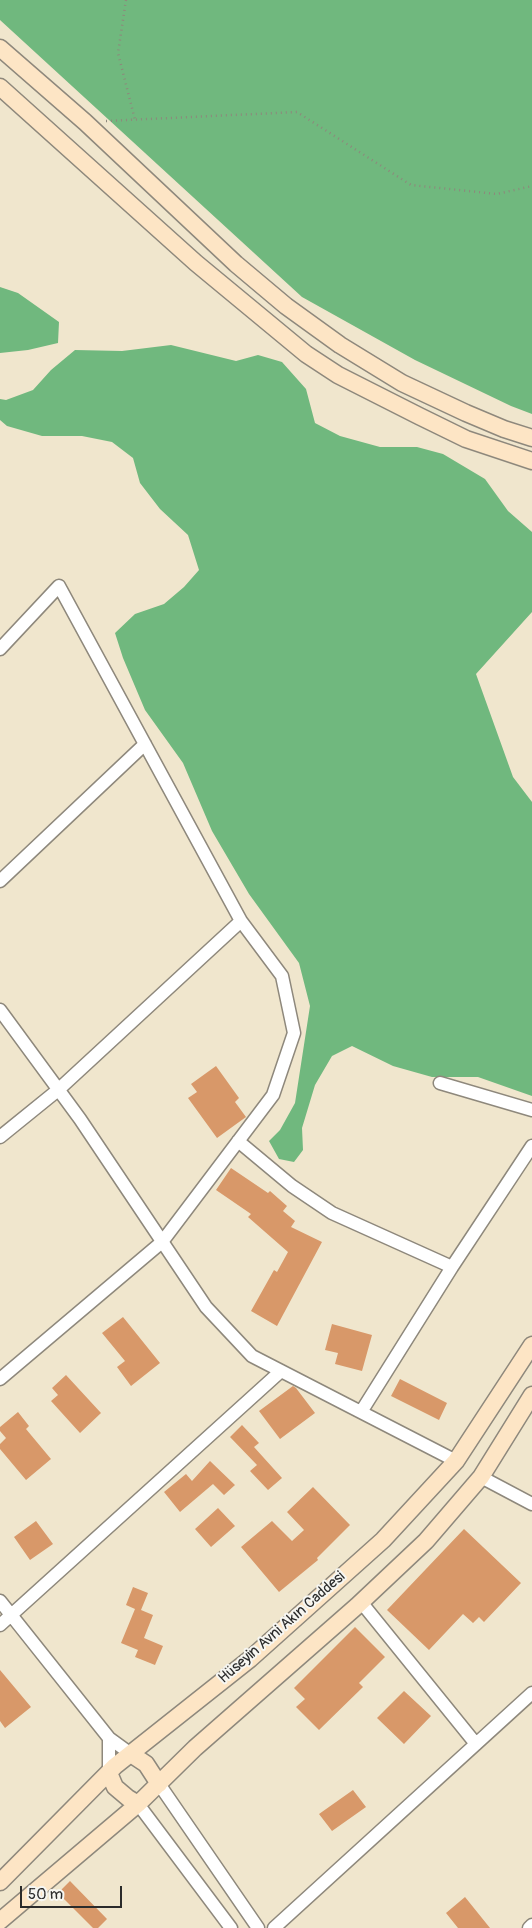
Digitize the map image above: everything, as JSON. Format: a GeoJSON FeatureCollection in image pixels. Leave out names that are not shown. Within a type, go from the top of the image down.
{"type":"FeatureCollection","features":[{"type":"Feature","properties":{"kind":"main road"},"geometry":{"type":"LineString","coordinates":[[0,48],[85,122],[260,285],[340,345],[402,383],[435,400],[504,429],[532,438]]}},
{"type":"Feature","properties":{"kind":"main road"},"geometry":{"type":"LineString","coordinates":[[0,87],[196,263],[306,354],[338,375],[466,439],[532,461]]}},
{"type":"Feature","properties":{"kind":"main road","name":"Hüseyin Avni Akın Caddesi"},"geometry":{"type":"LineString","coordinates":[[0,1882],[109,1773],[250,1659],[383,1540],[456,1461],[532,1345]]}},
{"type":"Feature","properties":{"kind":"main road"},"geometry":{"type":"LineString","coordinates":[[0,1921],[138,1804],[195,1748],[361,1602],[426,1541],[481,1478],[532,1395]]}},
{"type":"Feature","properties":{"kind":"main road"},"geometry":{"type":"LineString","coordinates":[[131,1754],[146,1764],[159,1784]]}},
{"type":"Feature","properties":{"kind":"main road"},"geometry":{"type":"LineString","coordinates":[[109,1773],[116,1786],[128,1798],[138,1804]]}},
{"type":"Feature","properties":{"kind":"street"},"geometry":{"type":"LineString","coordinates":[[0,650],[59,586],[241,921],[282,976],[294,1033],[273,1095],[162,1242],[0,1379]]}},
{"type":"Feature","properties":{"kind":"street"},"geometry":{"type":"LineString","coordinates":[[0,881],[145,744]]}},
{"type":"Feature","properties":{"kind":"street"},"geometry":{"type":"LineString","coordinates":[[0,1137],[58,1090],[241,921]]}},
{"type":"Feature","properties":{"kind":"street"},"geometry":{"type":"LineString","coordinates":[[0,1010],[58,1090],[206,1307],[252,1356],[456,1461]]}},
{"type":"Feature","properties":{"kind":"street"},"geometry":{"type":"LineString","coordinates":[[440,1083],[532,1110]]}},
{"type":"Feature","properties":{"kind":"street"},"geometry":{"type":"LineString","coordinates":[[238,1141],[292,1186],[332,1212],[452,1267]]}},
{"type":"Feature","properties":{"kind":"street"},"geometry":{"type":"LineString","coordinates":[[361,1412],[452,1267],[532,1146]]}},
{"type":"Feature","properties":{"kind":"street"},"geometry":{"type":"LineString","coordinates":[[0,1625],[281,1371]]}},
{"type":"Feature","properties":{"kind":"street"},"geometry":{"type":"LineString","coordinates":[[481,1478],[532,1504]]}},
{"type":"Feature","properties":{"kind":"street"},"geometry":{"type":"LineString","coordinates":[[0,1601],[108,1738],[131,1754]]}},
{"type":"Feature","properties":{"kind":"street"},"geometry":{"type":"LineString","coordinates":[[361,1602],[476,1744]]}},
{"type":"Feature","properties":{"kind":"street"},"geometry":{"type":"LineString","coordinates":[[274,1928],[532,1692]]}},
{"type":"Feature","properties":{"kind":"street"},"geometry":{"type":"LineString","coordinates":[[108,1738],[109,1773]]}},
{"type":"Feature","properties":{"kind":"street"},"geometry":{"type":"LineString","coordinates":[[159,1784],[258,1928]]}},
{"type":"Feature","properties":{"kind":"street"},"geometry":{"type":"LineString","coordinates":[[138,1804],[231,1928]]}},
{"type":"Feature","properties":{"kind":"street"},"geometry":{"type":"LineString","coordinates":[[529,1928],[532,1925]]}},
{"type":"Feature","properties":{"kind":"path"},"geometry":{"type":"LineString","coordinates":[[126,0],[118,53],[134,120]]}},
{"type":"Feature","properties":{"kind":"path"},"geometry":{"type":"LineString","coordinates":[[85,122],[297,112],[410,185],[497,194],[532,186]]}},
{"type":"Feature","properties":{"kind":"green space"},"geometry":{"type":"Polygon","coordinates":[[[0,0],[532,0],[532,414],[511,406],[415,360],[302,297],[0,20],[0,0]]]}},
{"type":"Feature","properties":{"kind":"green space"},"geometry":{"type":"Polygon","coordinates":[[[0,287],[18,293],[59,322],[58,343],[28,350],[0,353],[0,287]]]}},
{"type":"Feature","properties":{"kind":"green space"},"geometry":{"type":"Polygon","coordinates":[[[171,345],[236,361],[258,355],[282,362],[306,389],[315,423],[340,436],[380,447],[417,447],[443,454],[485,479],[508,511],[532,532],[532,612],[476,674],[513,777],[532,802],[532,1096],[478,1077],[432,1077],[393,1066],[352,1046],[332,1056],[315,1085],[302,1128],[303,1150],[294,1162],[279,1159],[269,1141],[280,1130],[295,1103],[310,1006],[299,963],[249,894],[212,831],[183,763],[145,710],[123,658],[115,633],[135,614],[164,604],[184,587],[199,570],[188,535],[160,509],[140,483],[133,458],[112,442],[82,436],[42,436],[7,426],[0,420],[0,399],[6,400],[33,390],[51,370],[75,350],[122,351],[171,345]]]}},
{"type":"Feature","properties":{"kind":"building"},"geometry":{"type":"Polygon","coordinates":[[[216,1066],[239,1098],[235,1102],[246,1117],[217,1138],[188,1098],[197,1092],[191,1084],[216,1066]]]}},
{"type":"Feature","properties":{"kind":"building"},"geometry":{"type":"Polygon","coordinates":[[[231,1168],[268,1193],[270,1191],[287,1206],[283,1211],[295,1221],[291,1227],[322,1242],[277,1326],[251,1311],[274,1270],[277,1272],[288,1252],[248,1217],[251,1214],[216,1190],[231,1168]]]}},
{"type":"Feature","properties":{"kind":"building"},"geometry":{"type":"Polygon","coordinates":[[[123,1317],[160,1363],[131,1386],[117,1367],[125,1361],[102,1333],[123,1317]]]}},
{"type":"Feature","properties":{"kind":"building"},"geometry":{"type":"Polygon","coordinates":[[[332,1324],[372,1335],[362,1371],[335,1364],[338,1353],[325,1350],[332,1324]]]}},
{"type":"Feature","properties":{"kind":"building"},"geometry":{"type":"Polygon","coordinates":[[[66,1375],[101,1413],[80,1433],[51,1401],[58,1395],[52,1388],[66,1375]]]}},
{"type":"Feature","properties":{"kind":"building"},"geometry":{"type":"Polygon","coordinates":[[[400,1379],[447,1403],[439,1420],[391,1396],[400,1379]]]}},
{"type":"Feature","properties":{"kind":"building"},"geometry":{"type":"Polygon","coordinates":[[[293,1386],[315,1413],[280,1439],[259,1411],[293,1386]]]}},
{"type":"Feature","properties":{"kind":"building"},"geometry":{"type":"Polygon","coordinates":[[[18,1412],[29,1426],[26,1429],[51,1459],[26,1480],[0,1449],[0,1444],[6,1438],[0,1431],[0,1427],[18,1412]]]}},
{"type":"Feature","properties":{"kind":"building"},"geometry":{"type":"Polygon","coordinates":[[[242,1425],[259,1443],[254,1447],[282,1478],[268,1490],[250,1471],[257,1465],[230,1437],[242,1425]]]}},
{"type":"Feature","properties":{"kind":"building"},"geometry":{"type":"Polygon","coordinates":[[[210,1461],[235,1485],[224,1495],[213,1484],[180,1512],[164,1492],[186,1474],[192,1481],[210,1461]]]}},
{"type":"Feature","properties":{"kind":"building"},"geometry":{"type":"Polygon","coordinates":[[[313,1487],[350,1525],[317,1558],[318,1560],[279,1592],[241,1547],[272,1521],[292,1541],[304,1530],[287,1512],[313,1487]]]}},
{"type":"Feature","properties":{"kind":"building"},"geometry":{"type":"Polygon","coordinates":[[[218,1508],[235,1526],[211,1547],[195,1529],[218,1508]]]}},
{"type":"Feature","properties":{"kind":"building"},"geometry":{"type":"Polygon","coordinates":[[[36,1521],[53,1544],[30,1560],[14,1537],[36,1521]]]}},
{"type":"Feature","properties":{"kind":"building"},"geometry":{"type":"Polygon","coordinates":[[[464,1529],[521,1583],[484,1622],[479,1617],[473,1623],[463,1614],[429,1650],[387,1610],[464,1529]]]}},
{"type":"Feature","properties":{"kind":"building"},"geometry":{"type":"Polygon","coordinates":[[[133,1587],[148,1593],[141,1610],[153,1615],[144,1638],[163,1646],[155,1665],[135,1657],[138,1650],[121,1643],[135,1609],[126,1605],[133,1587]]]}},
{"type":"Feature","properties":{"kind":"building"},"geometry":{"type":"Polygon","coordinates":[[[355,1627],[385,1657],[359,1683],[363,1687],[319,1730],[296,1707],[305,1699],[294,1688],[355,1627]]]}},
{"type":"Feature","properties":{"kind":"building"},"geometry":{"type":"Polygon","coordinates":[[[0,1670],[31,1707],[5,1728],[0,1721],[0,1670]]]}},
{"type":"Feature","properties":{"kind":"building"},"geometry":{"type":"Polygon","coordinates":[[[404,1691],[431,1716],[404,1744],[377,1718],[404,1691]]]}},
{"type":"Feature","properties":{"kind":"building"},"geometry":{"type":"Polygon","coordinates":[[[353,1790],[366,1807],[332,1831],[319,1814],[353,1790]]]}},
{"type":"Feature","properties":{"kind":"building"},"geometry":{"type":"Polygon","coordinates":[[[70,1881],[107,1919],[98,1928],[93,1928],[58,1893],[70,1881]]]}},
{"type":"Feature","properties":{"kind":"building"},"geometry":{"type":"Polygon","coordinates":[[[465,1897],[490,1928],[458,1928],[446,1913],[465,1897]]]}}]}
